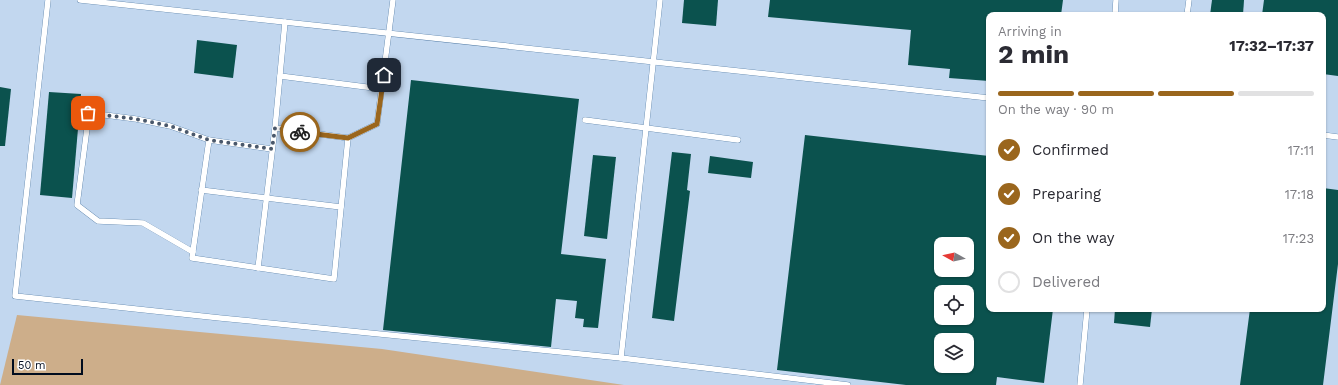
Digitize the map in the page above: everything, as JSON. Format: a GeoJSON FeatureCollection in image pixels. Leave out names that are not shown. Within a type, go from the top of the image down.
{"type":"FeatureCollection","features":[{"type":"Feature","properties":{"kind":"lane"},"geometry":{"type":"LineString","coordinates":[[48,0],[15,296],[621,358],[848,385]]}},
{"type":"Feature","properties":{"kind":"lane"},"geometry":{"type":"LineString","coordinates":[[80,0],[986,98]]}},
{"type":"Feature","properties":{"kind":"lane"},"geometry":{"type":"LineString","coordinates":[[275,128],[348,138],[377,124],[390,34],[393,0]]}},
{"type":"Feature","properties":{"kind":"lane"},"geometry":{"type":"LineString","coordinates":[[621,358],[660,0]]}},
{"type":"Feature","properties":{"kind":"lane"},"geometry":{"type":"LineString","coordinates":[[1115,12],[1116,0]]}},
{"type":"Feature","properties":{"kind":"lane"},"geometry":{"type":"LineString","coordinates":[[1187,12],[1188,0]]}},
{"type":"Feature","properties":{"kind":"lane"},"geometry":{"type":"LineString","coordinates":[[258,268],[275,128],[285,22]]}},
{"type":"Feature","properties":{"kind":"lane"},"geometry":{"type":"LineString","coordinates":[[280,76],[382,89]]}},
{"type":"Feature","properties":{"kind":"lane"},"geometry":{"type":"LineString","coordinates":[[192,252],[143,223],[98,221],[77,205],[88,113],[136,119],[170,126],[209,140],[272,149]]}},
{"type":"Feature","properties":{"kind":"lane"},"geometry":{"type":"LineString","coordinates":[[585,120],[738,140]]}},
{"type":"Feature","properties":{"kind":"lane"},"geometry":{"type":"LineString","coordinates":[[1326,135],[1338,137]]}},
{"type":"Feature","properties":{"kind":"lane"},"geometry":{"type":"LineString","coordinates":[[209,140],[192,258],[334,279],[348,138]]}},
{"type":"Feature","properties":{"kind":"lane"},"geometry":{"type":"LineString","coordinates":[[201,190],[341,207]]}},
{"type":"Feature","properties":{"kind":"lane"},"geometry":{"type":"LineString","coordinates":[[1080,385],[1087,312]]}},
{"type":"Feature","properties":{"kind":"shaded area"},"geometry":{"type":"Polygon","coordinates":[[[0,0],[1338,0],[1338,385],[0,385],[0,0]]]}},
{"type":"Feature","properties":{"kind":"shaded area"},"geometry":{"type":"Polygon","coordinates":[[[17,315],[382,349],[624,385],[0,385],[17,315]]]}},
{"type":"Feature","properties":{"kind":"building"},"geometry":{"type":"Polygon","coordinates":[[[684,0],[718,0],[716,26],[682,23],[684,0]]]}},
{"type":"Feature","properties":{"kind":"building"},"geometry":{"type":"Polygon","coordinates":[[[770,0],[1063,0],[1061,12],[986,12],[986,81],[949,78],[950,69],[908,65],[911,30],[768,17],[770,0]]]}},
{"type":"Feature","properties":{"kind":"building"},"geometry":{"type":"Polygon","coordinates":[[[1212,0],[1244,0],[1243,12],[1210,12],[1212,0]]]}},
{"type":"Feature","properties":{"kind":"building"},"geometry":{"type":"Polygon","coordinates":[[[1264,0],[1338,0],[1338,76],[1326,74],[1326,12],[1262,12],[1264,0]]]}},
{"type":"Feature","properties":{"kind":"building"},"geometry":{"type":"Polygon","coordinates":[[[197,40],[237,45],[233,78],[194,73],[197,40]]]}},
{"type":"Feature","properties":{"kind":"building"},"geometry":{"type":"Polygon","coordinates":[[[411,80],[579,99],[561,254],[606,259],[598,328],[583,327],[584,319],[575,318],[577,301],[556,299],[551,347],[383,330],[411,80]]]}},
{"type":"Feature","properties":{"kind":"building"},"geometry":{"type":"Polygon","coordinates":[[[0,87],[11,89],[5,146],[0,146],[0,87]]]}},
{"type":"Feature","properties":{"kind":"building"},"geometry":{"type":"Polygon","coordinates":[[[49,92],[81,94],[72,198],[40,195],[49,92]]]}},
{"type":"Feature","properties":{"kind":"building"},"geometry":{"type":"Polygon","coordinates":[[[805,135],[986,156],[986,312],[1053,312],[1044,383],[997,377],[996,385],[906,385],[777,370],[805,135]]]}},
{"type":"Feature","properties":{"kind":"building"},"geometry":{"type":"Polygon","coordinates":[[[672,152],[691,154],[687,190],[690,191],[674,321],[652,318],[672,152]]]}},
{"type":"Feature","properties":{"kind":"building"},"geometry":{"type":"Polygon","coordinates":[[[593,155],[616,157],[607,239],[584,236],[593,155]]]}},
{"type":"Feature","properties":{"kind":"building"},"geometry":{"type":"Polygon","coordinates":[[[710,156],[753,162],[751,178],[708,173],[710,156]]]}},
{"type":"Feature","properties":{"kind":"building"},"geometry":{"type":"Polygon","coordinates":[[[1326,188],[1338,190],[1338,264],[1323,385],[1240,385],[1250,312],[1326,312],[1326,188]]]}},
{"type":"Feature","properties":{"kind":"building"},"geometry":{"type":"Polygon","coordinates":[[[1115,312],[1152,312],[1150,327],[1114,323],[1115,312]]]}},
{"type":"Feature","properties":{"kind":"way so far"},"geometry":{"type":"LineString","coordinates":[[88,113],[136,119],[170,126],[209,140],[272,149],[275,128],[300,132]]}},
{"type":"Feature","properties":{"kind":"route"},"geometry":{"type":"LineString","coordinates":[[300,132],[348,138],[377,124],[384,75]]}}]}
